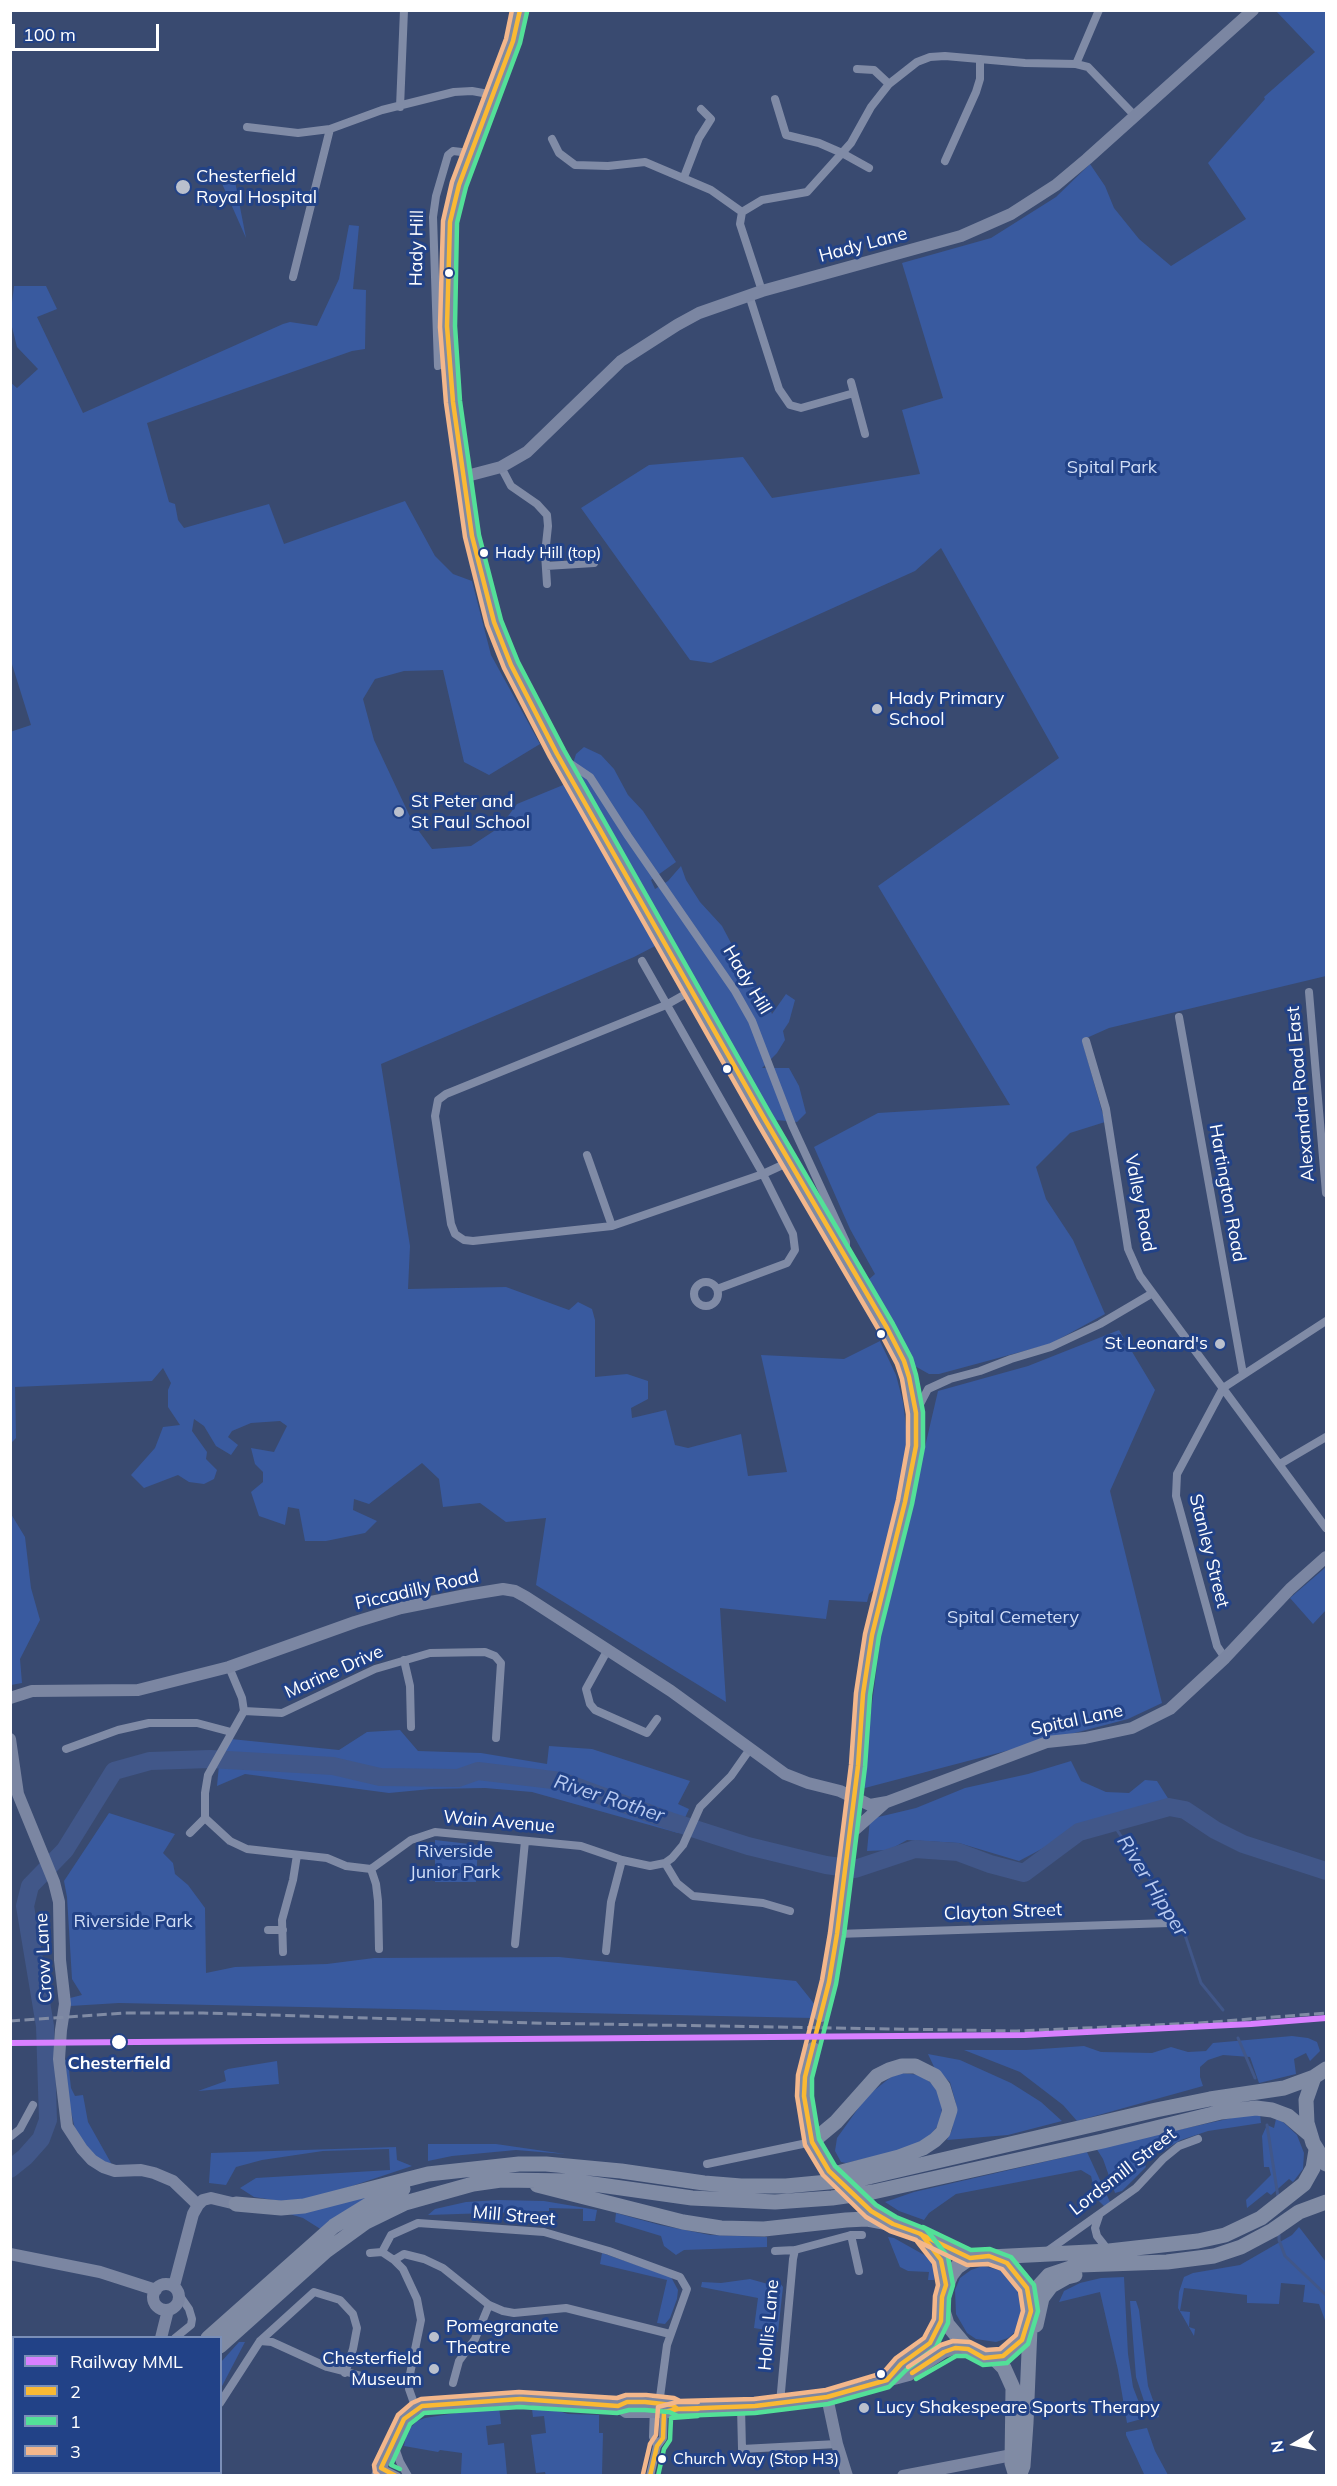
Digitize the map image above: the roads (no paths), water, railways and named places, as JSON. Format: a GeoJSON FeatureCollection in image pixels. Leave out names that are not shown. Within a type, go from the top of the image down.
{"type":"FeatureCollection","features":[{"type":"Feature","properties":{"kind":"highway"},"geometry":{"type":"LineString","coordinates":[[1326,2060],[1308,2089],[1306,2100],[1306,2124],[1309,2134],[1326,2164]]}},
{"type":"Feature","properties":{"kind":"highway"},"geometry":{"type":"LineString","coordinates":[[812,2142],[836,2122],[877,2076],[902,2066],[915,2066],[934,2076],[943,2087],[950,2110],[943,2132],[923,2148],[855,2175]]}},
{"type":"Feature","properties":{"kind":"highway"},"geometry":{"type":"LineString","coordinates":[[236,2204],[281,2208],[304,2206],[428,2174],[510,2165],[546,2164],[621,2171],[704,2183],[786,2186],[855,2175],[1167,2108],[1284,2088],[1320,2073]]}},
{"type":"Feature","properties":{"kind":"highway"},"geometry":{"type":"LineString","coordinates":[[222,2344],[326,2251],[366,2222],[405,2203],[472,2184],[501,2180],[572,2181],[692,2198],[775,2202],[832,2198],[873,2192],[1104,2141],[1221,2112],[1256,2108],[1272,2110],[1288,2116],[1309,2134]]}},
{"type":"Feature","properties":{"kind":"highway"},"geometry":{"type":"LineString","coordinates":[[1029,2322],[1026,2334],[1017,2346],[1003,2356],[984,2358],[968,2349],[947,2324],[942,2297],[946,2285],[957,2267],[970,2258],[1109,2251],[1198,2241],[1225,2235],[1261,2218],[1297,2191],[1310,2176],[1316,2150]]}},
{"type":"Feature","properties":{"kind":"highway"},"geometry":{"type":"LineString","coordinates":[[209,2336],[349,2216],[391,2194],[460,2171]]}},
{"type":"Feature","properties":{"kind":"highway"},"geometry":{"type":"LineString","coordinates":[[517,2180],[703,2226],[764,2229],[866,2219],[893,2224]]}},
{"type":"Feature","properties":{"kind":"highway"},"geometry":{"type":"LineString","coordinates":[[1030,2296],[1048,2275],[1079,2265],[1118,2265],[1214,2256],[1241,2247],[1278,2227],[1299,2212],[1326,2202]]}},
{"type":"Feature","properties":{"kind":"highway"},"geometry":{"type":"LineString","coordinates":[[997,2258],[1007,2263],[1018,2274],[1030,2296],[1030,2352],[1023,2466],[1018,2475]]}},
{"type":"Feature","properties":{"kind":"highway"},"geometry":{"type":"LineString","coordinates":[[1030,2352],[1042,2298],[1052,2286],[1067,2277],[1118,2265]]}},
{"type":"Feature","properties":{"kind":"highway"},"geometry":{"type":"LineString","coordinates":[[994,2358],[1004,2368],[1013,2388],[1012,2455],[1018,2475]]}},
{"type":"Feature","properties":{"kind":"main road","name":"Hady Hill"},"geometry":{"type":"LineString","coordinates":[[520,10],[513,40],[494,95],[470,153],[451,217],[448,260],[447,326],[460,462],[472,536],[494,622],[511,665],[557,754],[904,1361],[916,1413],[916,1446],[905,1502],[872,1635],[863,1694],[854,1799],[837,1934]]}},
{"type":"Feature","properties":{"kind":"main road"},"geometry":{"type":"LineString","coordinates":[[821,2015],[837,1934]]}},
{"type":"Feature","properties":{"kind":"main road"},"geometry":{"type":"LineString","coordinates":[[813,2049],[805,2077],[804,2096],[812,2142],[829,2171],[858,2201],[893,2224],[921,2234],[970,2258]]}},
{"type":"Feature","properties":{"kind":"main road"},"geometry":{"type":"LineString","coordinates":[[921,2234],[940,2260],[946,2285]]}},
{"type":"Feature","properties":{"kind":"street"},"geometry":{"type":"LineString","coordinates":[[400,107],[404,10]]}},
{"type":"Feature","properties":{"kind":"street"},"geometry":{"type":"LineString","coordinates":[[1076,64],[1099,10]]}},
{"type":"Feature","properties":{"kind":"street","name":"Hady Lane"},"geometry":{"type":"LineString","coordinates":[[463,477],[501,467],[527,452],[621,361],[684,321],[762,291],[961,236],[1011,214],[1056,185],[1253,10]]}},
{"type":"Feature","properties":{"kind":"street"},"geometry":{"type":"LineString","coordinates":[[762,291],[740,224],[742,212],[762,200],[807,192],[851,143],[871,106],[889,84],[917,62],[930,57],[945,56],[1076,64],[1088,67],[1135,116]]}},
{"type":"Feature","properties":{"kind":"street"},"geometry":{"type":"LineString","coordinates":[[945,161],[976,92],[980,79],[980,59]]}},
{"type":"Feature","properties":{"kind":"street"},"geometry":{"type":"LineString","coordinates":[[857,69],[874,70],[889,84]]}},
{"type":"Feature","properties":{"kind":"street"},"geometry":{"type":"LineString","coordinates":[[247,127],[298,133],[330,129],[382,110],[454,92],[472,91],[494,95]]}},
{"type":"Feature","properties":{"kind":"street"},"geometry":{"type":"LineString","coordinates":[[775,99],[786,135],[842,153],[869,168]]}},
{"type":"Feature","properties":{"kind":"street"},"geometry":{"type":"LineString","coordinates":[[684,177],[699,138],[711,119],[700,109]]}},
{"type":"Feature","properties":{"kind":"street"},"geometry":{"type":"LineString","coordinates":[[293,277],[330,129]]}},
{"type":"Feature","properties":{"kind":"street"},"geometry":{"type":"LineString","coordinates":[[552,139],[559,153],[575,165],[608,166],[645,162],[711,189],[742,212]]}},
{"type":"Feature","properties":{"kind":"street","name":"Hady Hill"},"geometry":{"type":"LineString","coordinates":[[438,366],[434,240],[436,196],[448,155],[453,151],[470,153]]}},
{"type":"Feature","properties":{"kind":"street"},"geometry":{"type":"LineString","coordinates":[[749,295],[779,389],[790,405],[801,408],[854,393]]}},
{"type":"Feature","properties":{"kind":"street"},"geometry":{"type":"LineString","coordinates":[[851,382],[865,435]]}},
{"type":"Feature","properties":{"kind":"street"},"geometry":{"type":"LineString","coordinates":[[501,467],[512,486],[537,504],[547,516],[547,584]]}},
{"type":"Feature","properties":{"kind":"street"},"geometry":{"type":"LineString","coordinates":[[546,566],[594,563]]}},
{"type":"Feature","properties":{"kind":"street","name":"Hady Hill"},"geometry":{"type":"LineString","coordinates":[[557,754],[590,777],[735,991],[752,1021],[792,1125],[846,1242],[846,1259]]}},
{"type":"Feature","properties":{"kind":"street"},"geometry":{"type":"LineString","coordinates":[[642,961],[763,1174],[793,1234],[795,1250],[787,1263],[717,1289]]}},
{"type":"Feature","properties":{"kind":"street"},"geometry":{"type":"LineString","coordinates":[[691,991],[666,1005],[446,1094],[438,1100],[435,1107],[451,1224],[455,1234],[464,1240],[473,1241],[612,1226],[763,1174],[789,1162]]}},
{"type":"Feature","properties":{"kind":"street","name":"Alexandra Road East"},"geometry":{"type":"LineString","coordinates":[[1309,992],[1326,1193]]}},
{"type":"Feature","properties":{"kind":"street","name":"Hartington Road"},"geometry":{"type":"LineString","coordinates":[[1179,1017],[1243,1374]]}},
{"type":"Feature","properties":{"kind":"street","name":"Valley Road"},"geometry":{"type":"LineString","coordinates":[[1086,1041],[1106,1109],[1128,1249],[1140,1276],[1151,1294],[1326,1528]]}},
{"type":"Feature","properties":{"kind":"street"},"geometry":{"type":"LineString","coordinates":[[586,1155],[612,1226]]}},
{"type":"Feature","properties":{"kind":"street"},"geometry":{"type":"LineString","coordinates":[[916,1413],[928,1389],[950,1379],[1051,1347],[1100,1324],[1151,1294]]}},
{"type":"Feature","properties":{"kind":"street"},"geometry":{"type":"LineString","coordinates":[[1223,1388],[1326,1321]]}},
{"type":"Feature","properties":{"kind":"street","name":"Stanley Street"},"geometry":{"type":"LineString","coordinates":[[1223,1388],[1177,1474],[1176,1496],[1217,1646],[1225,1658]]}},
{"type":"Feature","properties":{"kind":"street"},"geometry":{"type":"LineString","coordinates":[[1280,1464],[1326,1437]]}},
{"type":"Feature","properties":{"kind":"street","name":"Spital Lane"},"geometry":{"type":"LineString","coordinates":[[854,1799],[870,1805],[887,1802],[1047,1742],[1085,1738],[1132,1728],[1170,1709],[1225,1658],[1290,1589],[1326,1557]]}},
{"type":"Feature","properties":{"kind":"street","name":"Piccadilly Road"},"geometry":{"type":"LineString","coordinates":[[10,1698],[32,1691],[138,1690],[229,1667],[401,1608],[504,1589],[526,1597],[671,1691],[785,1774],[808,1783],[840,1791],[854,1799]]}},
{"type":"Feature","properties":{"kind":"street"},"geometry":{"type":"LineString","coordinates":[[607,1651],[586,1689],[590,1704],[595,1710],[647,1733],[657,1719]]}},
{"type":"Feature","properties":{"kind":"street","name":"Marine Drive"},"geometry":{"type":"LineString","coordinates":[[244,1711],[282,1713],[375,1668],[430,1653],[485,1652],[495,1656],[501,1663],[502,1677],[496,1738]]}},
{"type":"Feature","properties":{"kind":"street"},"geometry":{"type":"LineString","coordinates":[[404,1660],[410,1686],[411,1727]]}},
{"type":"Feature","properties":{"kind":"street"},"geometry":{"type":"LineString","coordinates":[[190,1833],[205,1818],[208,1775],[244,1711],[242,1698],[229,1667]]}},
{"type":"Feature","properties":{"kind":"street"},"geometry":{"type":"LineString","coordinates":[[66,1749],[118,1730],[149,1724],[197,1723],[231,1732]]}},
{"type":"Feature","properties":{"kind":"street","name":"Crow Lane"},"geometry":{"type":"LineString","coordinates":[[10,1739],[18,1794],[43,1852],[59,1902],[60,1960],[65,2004],[59,2059],[67,2126],[82,2149],[97,2164],[116,2171],[141,2170],[173,2181],[195,2209]]}},
{"type":"Feature","properties":{"kind":"street"},"geometry":{"type":"LineString","coordinates":[[750,1749],[731,1776],[696,1813],[683,1845],[665,1863],[677,1883],[693,1896],[763,1903],[790,1911]]}},
{"type":"Feature","properties":{"kind":"street","name":"Spital Lane"},"geometry":{"type":"LineString","coordinates":[[850,1834],[887,1802]]}},
{"type":"Feature","properties":{"kind":"street"},"geometry":{"type":"LineString","coordinates":[[205,1818],[230,1841],[247,1849],[327,1858],[346,1866],[371,1869],[378,1901],[379,1949]]}},
{"type":"Feature","properties":{"kind":"street","name":"Wain Avenue"},"geometry":{"type":"LineString","coordinates":[[371,1869],[411,1840],[428,1833],[581,1846],[622,1860],[650,1866],[665,1863]]}},
{"type":"Feature","properties":{"kind":"street"},"geometry":{"type":"LineString","coordinates":[[515,1944],[525,1841]]}},
{"type":"Feature","properties":{"kind":"street"},"geometry":{"type":"LineString","coordinates":[[283,1952],[282,1920],[297,1855]]}},
{"type":"Feature","properties":{"kind":"street"},"geometry":{"type":"LineString","coordinates":[[606,1951],[611,1902],[622,1860]]}},
{"type":"Feature","properties":{"kind":"street","name":"Clayton Street"},"geometry":{"type":"LineString","coordinates":[[837,1934],[1169,1923]]}},
{"type":"Feature","properties":{"kind":"street"},"geometry":{"type":"LineString","coordinates":[[268,1930],[283,1930]]}},
{"type":"Feature","properties":{"kind":"street"},"geometry":{"type":"LineString","coordinates":[[10,2137],[20,2129],[33,2105]]}},
{"type":"Feature","properties":{"kind":"street","name":"Lordsmill Street"},"geometry":{"type":"LineString","coordinates":[[1041,2256],[1136,2188],[1179,2146],[1198,2139]]}},
{"type":"Feature","properties":{"kind":"street"},"geometry":{"type":"LineString","coordinates":[[707,2164],[812,2142]]}},
{"type":"Feature","properties":{"kind":"street"},"geometry":{"type":"LineString","coordinates":[[750,2155],[752,2165]]}},
{"type":"Feature","properties":{"kind":"street"},"geometry":{"type":"LineString","coordinates":[[156,2289],[155,2303],[162,2309],[168,2310],[176,2306],[177,2291],[195,2209],[203,2200],[211,2198],[236,2204]]}},
{"type":"Feature","properties":{"kind":"street"},"geometry":{"type":"LineString","coordinates":[[1099,2216],[1095,2228],[1097,2236],[1109,2251]]}},
{"type":"Feature","properties":{"kind":"street","name":"Mill Street"},"geometry":{"type":"LineString","coordinates":[[382,2252],[391,2235],[418,2223],[544,2232],[620,2255],[680,2277],[687,2289],[670,2334]]}},
{"type":"Feature","properties":{"kind":"street"},"geometry":{"type":"LineString","coordinates":[[851,2235],[860,2271]]}},
{"type":"Feature","properties":{"kind":"street"},"geometry":{"type":"LineString","coordinates":[[775,2250],[795,2250],[851,2235],[861,2235]]}},
{"type":"Feature","properties":{"kind":"street","name":"Hollis Lane"},"geometry":{"type":"LineString","coordinates":[[780,2403],[795,2250]]}},
{"type":"Feature","properties":{"kind":"street"},"geometry":{"type":"LineString","coordinates":[[370,2253],[382,2252],[394,2260],[413,2288],[420,2311],[409,2379],[409,2389],[416,2409]]}},
{"type":"Feature","properties":{"kind":"street"},"geometry":{"type":"LineString","coordinates":[[10,2254],[100,2272],[156,2289],[164,2284],[177,2291],[189,2309],[192,2319],[191,2325],[176,2336]]}},
{"type":"Feature","properties":{"kind":"street"},"geometry":{"type":"LineString","coordinates":[[394,2260],[404,2254],[424,2259],[460,2280],[489,2305],[503,2311],[514,2313],[566,2308],[670,2334],[659,2406],[663,2438],[657,2446],[650,2475]]}},
{"type":"Feature","properties":{"kind":"street"},"geometry":{"type":"LineString","coordinates":[[222,2400],[260,2341],[314,2292],[340,2300],[353,2314],[357,2328],[345,2373]]}},
{"type":"Feature","properties":{"kind":"street"},"geometry":{"type":"LineString","coordinates":[[453,2383],[459,2361],[475,2339],[489,2305]]}},
{"type":"Feature","properties":{"kind":"street"},"geometry":{"type":"LineString","coordinates":[[162,2336],[168,2310]]}},
{"type":"Feature","properties":{"kind":"street"},"geometry":{"type":"LineString","coordinates":[[887,2380],[901,2364],[930,2343],[943,2311]]}},
{"type":"Feature","properties":{"kind":"street"},"geometry":{"type":"LineString","coordinates":[[260,2341],[272,2342],[327,2367],[362,2376]]}},
{"type":"Feature","properties":{"kind":"street"},"geometry":{"type":"LineString","coordinates":[[397,2475],[379,2471],[404,2419],[416,2409],[434,2404],[520,2399],[618,2406],[627,2402],[678,2409],[780,2403],[827,2397],[909,2375],[944,2352],[955,2348],[968,2349]]}},
{"type":"Feature","properties":{"kind":"street"},"geometry":{"type":"LineString","coordinates":[[827,2397],[837,2444],[847,2475]]}},
{"type":"Feature","properties":{"kind":"street"},"geometry":{"type":"LineString","coordinates":[[741,2407],[742,2449],[837,2444]]}},
{"type":"Feature","properties":{"kind":"street"},"geometry":{"type":"LineString","coordinates":[[393,2442],[400,2462],[408,2475]]}},
{"type":"Feature","properties":{"kind":"street"},"geometry":{"type":"LineString","coordinates":[[903,2475],[1012,2455]]}},
{"type":"Feature","properties":{"kind":"waterway","name":"River Rother"},"geometry":{"type":"LineString","coordinates":[[10,2169],[25,2157],[41,2139],[48,2120],[45,2026],[25,1906],[30,1886],[65,1850],[114,1771],[150,1761],[210,1759],[333,1766],[380,1777],[458,1778],[478,1771],[561,1781],[670,1821],[748,1846],[826,1865],[855,1869],[915,1849],[958,1852],[1024,1873],[1079,1832],[1169,1807],[1185,1810],[1215,1830],[1243,1844],[1326,1871]]}},
{"type":"Feature","properties":{"kind":"waterway","name":"River Hipper"},"geometry":{"type":"LineString","coordinates":[[1113,1824],[1183,1929],[1201,1983],[1223,2010]]}},
{"type":"Feature","properties":{"kind":"waterway","name":"River Hipper"},"geometry":{"type":"LineString","coordinates":[[1238,2038],[1255,2078]]}},
{"type":"Feature","properties":{"kind":"waterway","name":"River Hipper"},"geometry":{"type":"LineString","coordinates":[[1267,2125],[1278,2197]]}},
{"type":"Feature","properties":{"kind":"waterway","name":"River Hipper"},"geometry":{"type":"LineString","coordinates":[[1279,2231],[1279,2240],[1285,2256],[1326,2295]]}},
{"type":"Feature","properties":{"kind":"tunnel"},"geometry":{"type":"LineString","coordinates":[[813,2049],[821,2015]]}},
{"type":"Feature","properties":{"kind":"railway"},"geometry":{"type":"LineString","coordinates":[[10,2021],[125,2013],[203,2013],[533,2023],[1017,2031],[1199,2023],[1326,2013]]}},
{"type":"Feature","properties":{"kind":"rail line","name":"MML"},"geometry":{"type":"LineString","coordinates":[[10,2043],[1025,2035],[1326,2018]]}},
{"type":"Feature","properties":{"kind":"place","name":"Chesterfield Royal Hospital"},"geometry":{"type":"Point","coordinates":[183,187]}},
{"type":"Feature","properties":{"kind":"place","name":"Hady Hill (top)"},"geometry":{"type":"Point","coordinates":[484,553]}},
{"type":"Feature","properties":{"kind":"place","name":"Hady Primary School"},"geometry":{"type":"Point","coordinates":[877,709]}},
{"type":"Feature","properties":{"kind":"place","name":"St Peter and St Paul School"},"geometry":{"type":"Point","coordinates":[399,812]}},
{"type":"Feature","properties":{"kind":"place","name":"St Leonard's"},"geometry":{"type":"Point","coordinates":[1220,1344]}},
{"type":"Feature","properties":{"kind":"place","name":"Chesterfield"},"geometry":{"type":"Point","coordinates":[119,2042]}},
{"type":"Feature","properties":{"kind":"place","name":"Pomegranate Theatre"},"geometry":{"type":"Point","coordinates":[434,2337]}},
{"type":"Feature","properties":{"kind":"place","name":"Chesterfield Museum"},"geometry":{"type":"Point","coordinates":[434,2369]}},
{"type":"Feature","properties":{"kind":"place","name":"Lucy Shakespeare Sports Therapy"},"geometry":{"type":"Point","coordinates":[864,2408]}},
{"type":"Feature","properties":{"kind":"place","name":"Church Way (Stop H3)"},"geometry":{"type":"Point","coordinates":[662,2459]}},
{"type":"Feature","properties":{"kind":"park label","name":"Spital Park"},"geometry":{"type":"Point","coordinates":[1112,468]}},
{"type":"Feature","properties":{"kind":"park label","name":"Spital Cemetery"},"geometry":{"type":"Point","coordinates":[1013,1618]}},
{"type":"Feature","properties":{"kind":"park label","name":"Riverside Junior Park"},"geometry":{"type":"Point","coordinates":[455,1862]}},
{"type":"Feature","properties":{"kind":"park label","name":"Riverside Park"},"geometry":{"type":"Point","coordinates":[133,1922]}}]}
